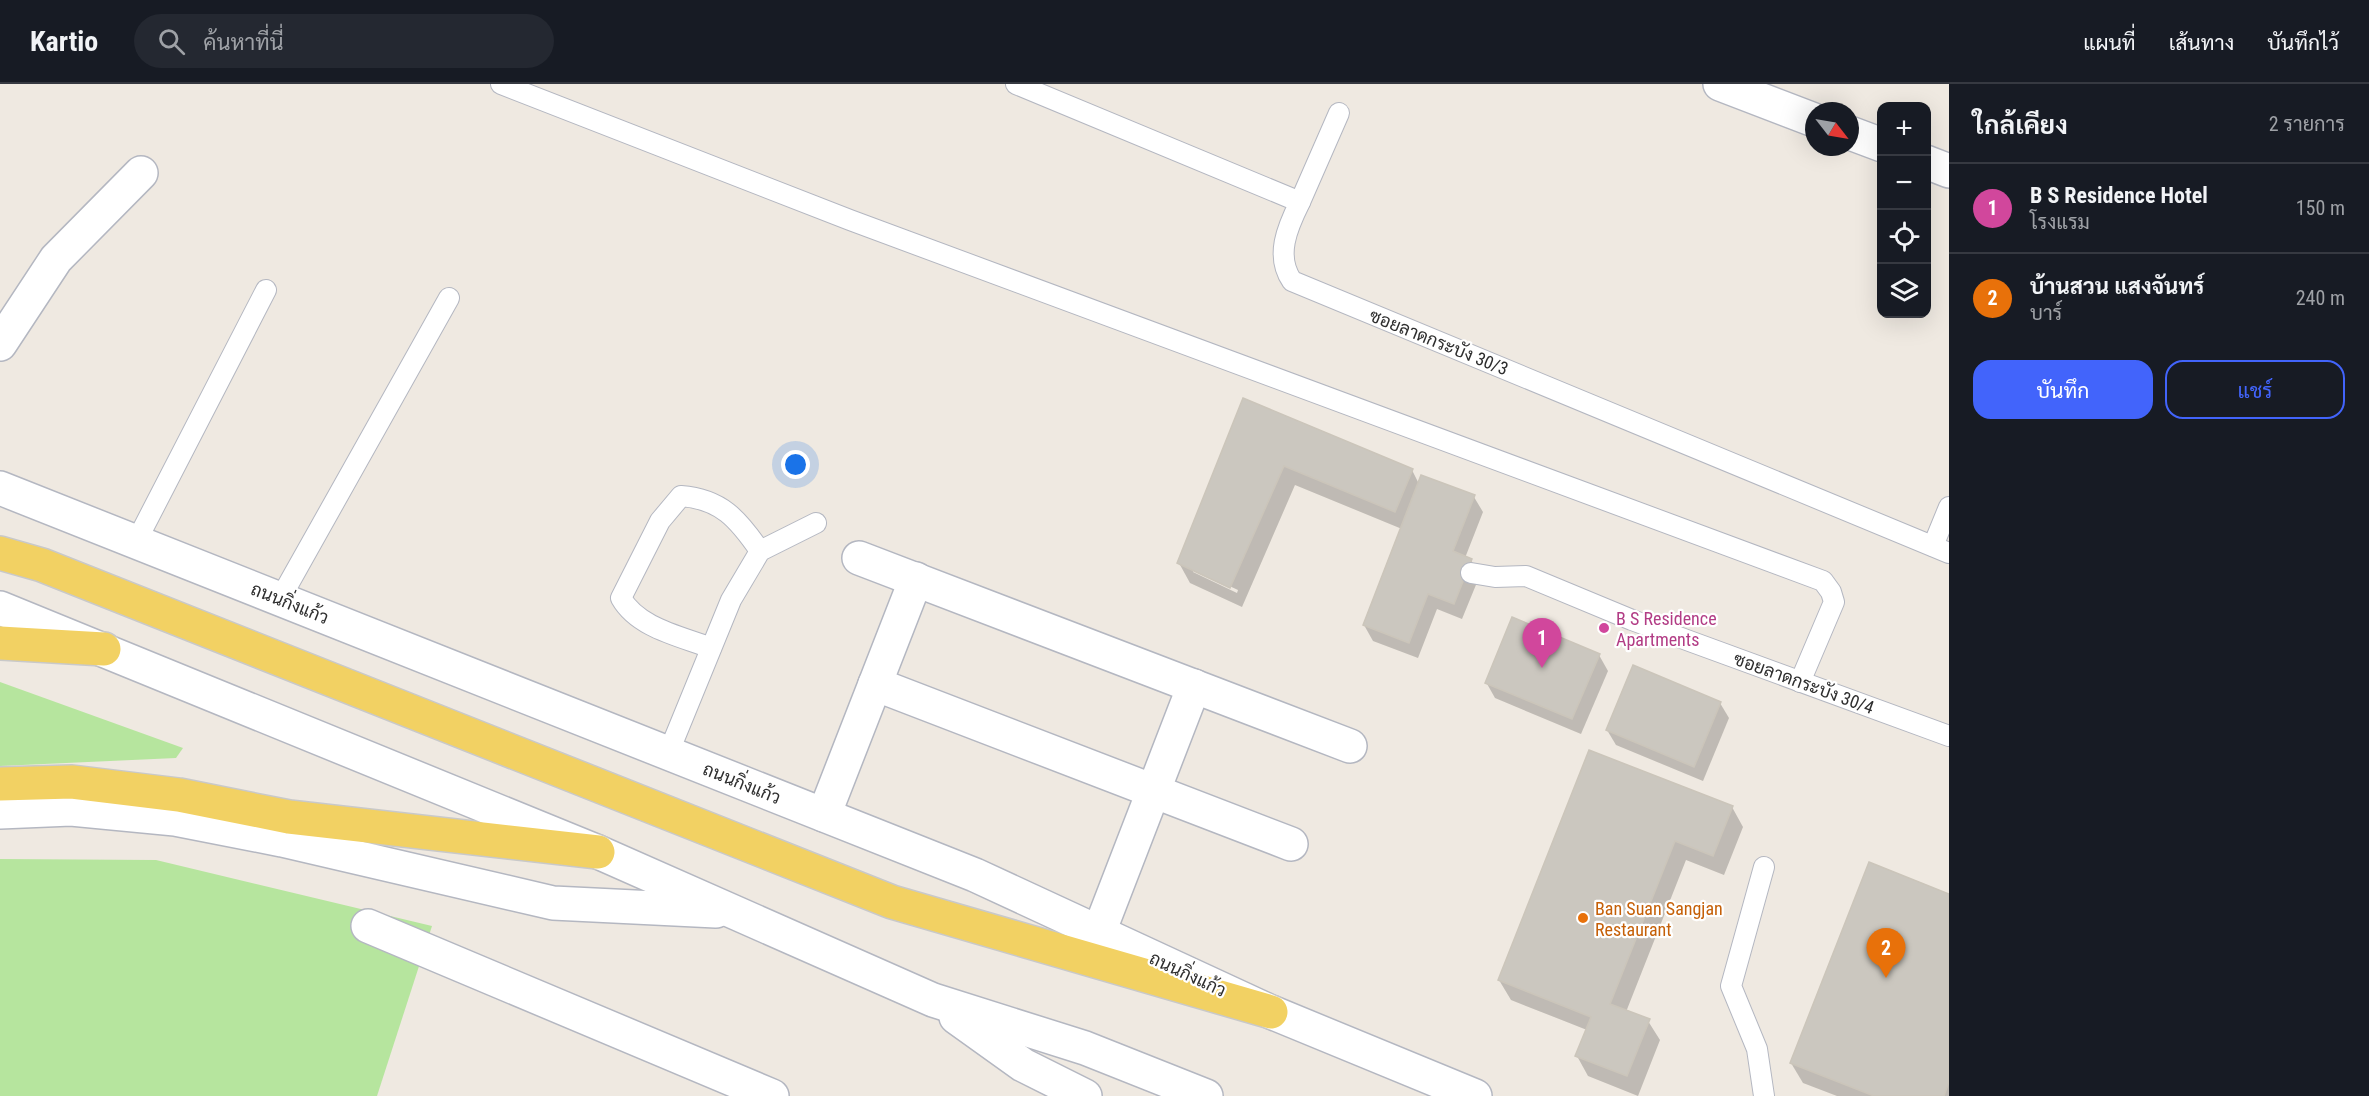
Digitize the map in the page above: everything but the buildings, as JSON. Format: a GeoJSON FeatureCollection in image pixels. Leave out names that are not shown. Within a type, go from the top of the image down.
{"type":"FeatureCollection","features":[{"type":"Feature","properties":{"kind":"main road"},"geometry":{"type":"LineString","coordinates":[[1720,84],[1805,117]]}},
{"type":"Feature","properties":{"kind":"main road"},"geometry":{"type":"LineString","coordinates":[[1859,136],[1877,143]]}},
{"type":"Feature","properties":{"kind":"main road"},"geometry":{"type":"LineString","coordinates":[[1931,164],[1949,171]]}},
{"type":"Feature","properties":{"kind":"main road"},"geometry":{"type":"LineString","coordinates":[[0,344],[56,259],[141,173]]}},
{"type":"Feature","properties":{"kind":"main road","name":"ถนนกิ่งแก้ว"},"geometry":{"type":"LineString","coordinates":[[0,488],[975,875],[1271,1012],[1475,1096]]}},
{"type":"Feature","properties":{"kind":"main road"},"geometry":{"type":"LineString","coordinates":[[0,553],[42,565],[892,902],[1271,1012]]}},
{"type":"Feature","properties":{"kind":"main road"},"geometry":{"type":"LineString","coordinates":[[859,558],[1350,746]]}},
{"type":"Feature","properties":{"kind":"main road"},"geometry":{"type":"LineString","coordinates":[[824,815],[916,579]]}},
{"type":"Feature","properties":{"kind":"main road"},"geometry":{"type":"LineString","coordinates":[[0,608],[598,852],[933,1000],[1085,1048],[1206,1096]]}},
{"type":"Feature","properties":{"kind":"main road"},"geometry":{"type":"LineString","coordinates":[[0,643],[104,649]]}},
{"type":"Feature","properties":{"kind":"main road"},"geometry":{"type":"LineString","coordinates":[[875,684],[1292,844]]}},
{"type":"Feature","properties":{"kind":"main road"},"geometry":{"type":"LineString","coordinates":[[1099,932],[1194,686]]}},
{"type":"Feature","properties":{"kind":"main road"},"geometry":{"type":"LineString","coordinates":[[0,784],[72,782],[179,795],[290,817],[598,852]]}},
{"type":"Feature","properties":{"kind":"main road"},"geometry":{"type":"LineString","coordinates":[[0,812],[71,809],[175,819],[282,840],[553,903],[738,912]]}},
{"type":"Feature","properties":{"kind":"main road"},"geometry":{"type":"LineString","coordinates":[[368,926],[772,1096]]}},
{"type":"Feature","properties":{"kind":"main road"},"geometry":{"type":"LineString","coordinates":[[933,1000],[1023,1065],[1085,1096]]}},
{"type":"Feature","properties":{"kind":"lane"},"geometry":{"type":"LineString","coordinates":[[501,84],[850,220],[1823,582],[1831,592],[1834,602],[1800,682]]}},
{"type":"Feature","properties":{"kind":"lane"},"geometry":{"type":"LineString","coordinates":[[1016,84],[1300,202]]}},
{"type":"Feature","properties":{"kind":"lane","name":"ซอยลาดกระบัง 30/3"},"geometry":{"type":"LineString","coordinates":[[1339,113],[1291,220],[1282,254],[1284,269],[1292,282],[1941,550]]}},
{"type":"Feature","properties":{"kind":"lane"},"geometry":{"type":"LineString","coordinates":[[136,542],[266,290]]}},
{"type":"Feature","properties":{"kind":"lane"},"geometry":{"type":"LineString","coordinates":[[280,599],[449,298]]}},
{"type":"Feature","properties":{"kind":"lane"},"geometry":{"type":"LineString","coordinates":[[711,648],[640,620],[628,610],[621,598],[660,521],[681,496],[699,498],[738,520],[760,551]]}},
{"type":"Feature","properties":{"kind":"lane"},"geometry":{"type":"LineString","coordinates":[[1941,550],[1949,507]]}},
{"type":"Feature","properties":{"kind":"lane"},"geometry":{"type":"LineString","coordinates":[[668,753],[731,600],[760,551],[816,523]]}},
{"type":"Feature","properties":{"kind":"lane","name":"ซอยลาดกระบัง 30/4"},"geometry":{"type":"LineString","coordinates":[[1471,573],[1495,577],[1526,576],[1632,620],[1949,736]]}},
{"type":"Feature","properties":{"kind":"lane"},"geometry":{"type":"LineString","coordinates":[[1764,867],[1731,986],[1757,1049],[1764,1096]]}},
{"type":"Feature","properties":{"kind":"green space"},"geometry":{"type":"Polygon","coordinates":[[[0,682],[183,748],[176,758],[0,766],[0,682]]]}},
{"type":"Feature","properties":{"kind":"green space"},"geometry":{"type":"Polygon","coordinates":[[[0,859],[156,860],[432,926],[377,1096],[0,1096],[0,859]]]}},
{"type":"Feature","properties":{"kind":"place","name":"B S Residence Apartments"},"geometry":{"type":"Point","coordinates":[1604,628]}},
{"type":"Feature","properties":{"kind":"place","name":"B S Residence Hotel"},"geometry":{"type":"Point","coordinates":[1542,668]}},
{"type":"Feature","properties":{"kind":"place","name":"Ban Suan Sangjan Restaurant"},"geometry":{"type":"Point","coordinates":[1583,918]}},
{"type":"Feature","properties":{"kind":"place","name":"บ้านสวน แสงจันทร์"},"geometry":{"type":"Point","coordinates":[1886,978]}}]}
